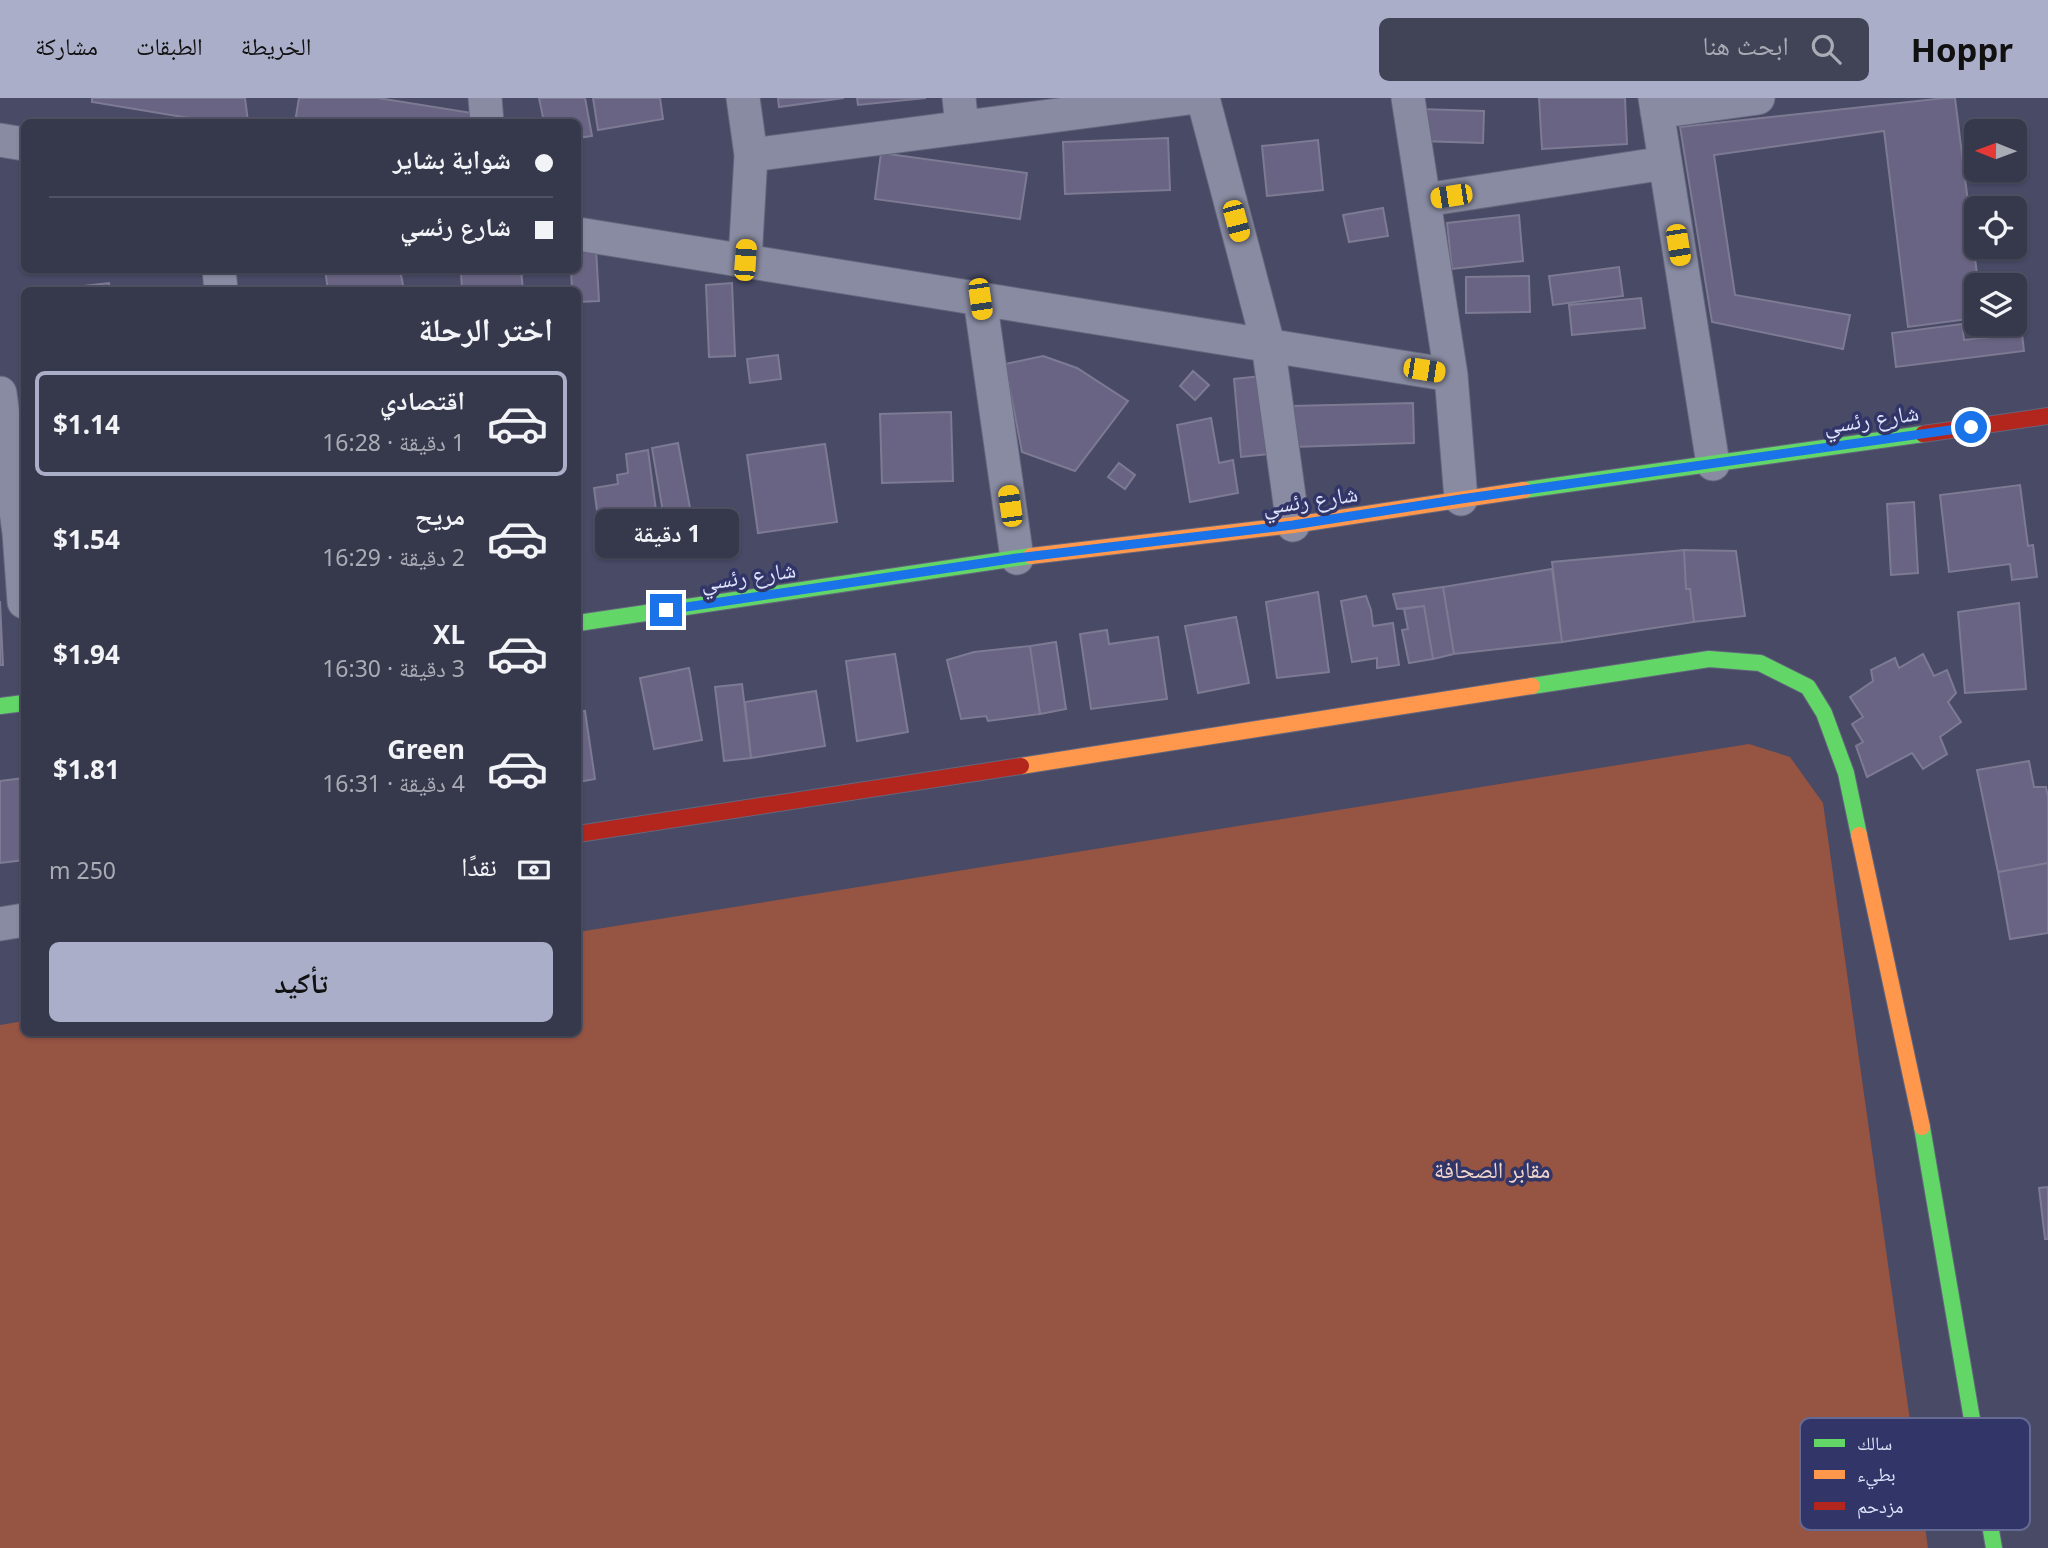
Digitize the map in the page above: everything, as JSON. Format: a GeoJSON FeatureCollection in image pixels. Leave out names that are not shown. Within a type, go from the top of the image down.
{"type":"FeatureCollection","features":[{"type":"Feature","properties":{"kind":"street"},"geometry":{"type":"LineString","coordinates":[[485,98],[487,119]]}},
{"type":"Feature","properties":{"kind":"street"},"geometry":{"type":"LineString","coordinates":[[743,98],[751,155],[745,260]]}},
{"type":"Feature","properties":{"kind":"street"},"geometry":{"type":"LineString","coordinates":[[751,155],[960,113],[1189,98]]}},
{"type":"Feature","properties":{"kind":"street"},"geometry":{"type":"LineString","coordinates":[[1203,98],[1268,344],[1293,525]]}},
{"type":"Feature","properties":{"kind":"street"},"geometry":{"type":"LineString","coordinates":[[1408,98],[1451,375],[1461,499]]}},
{"type":"Feature","properties":{"kind":"street"},"geometry":{"type":"LineString","coordinates":[[1713,464],[1656,105],[1758,98]]}},
{"type":"Feature","properties":{"kind":"street"},"geometry":{"type":"LineString","coordinates":[[0,140],[21,144]]}},
{"type":"Feature","properties":{"kind":"street"},"geometry":{"type":"LineString","coordinates":[[1425,200],[1665,163]]}},
{"type":"Feature","properties":{"kind":"street"},"geometry":{"type":"LineString","coordinates":[[581,234],[1451,375]]}},
{"type":"Feature","properties":{"kind":"street"},"geometry":{"type":"LineString","coordinates":[[980,299],[1017,558]]}},
{"type":"Feature","properties":{"kind":"street"},"geometry":{"type":"LineString","coordinates":[[0,393],[21,527]]}},
{"type":"Feature","properties":{"kind":"street","name":"شارع رئسي"},"geometry":{"type":"LineString","coordinates":[[581,623],[1017,558],[1293,525],[2048,416]]}},
{"type":"Feature","properties":{"kind":"street"},"geometry":{"type":"LineString","coordinates":[[581,834],[1709,659],[1760,663],[1808,687],[1824,713],[1846,773],[1919,1110],[1972,1418]]}},
{"type":"Feature","properties":{"kind":"street"},"geometry":{"type":"LineString","coordinates":[[0,706],[21,703]]}},
{"type":"Feature","properties":{"kind":"street"},"geometry":{"type":"LineString","coordinates":[[0,924],[21,920]]}},
{"type":"Feature","properties":{"kind":"street"},"geometry":{"type":"LineString","coordinates":[[1991,1530],[1994,1548]]}},
{"type":"Feature","properties":{"kind":"green space","name":"مقابر الصحافة"},"geometry":{"type":"Polygon","coordinates":[[[1749,744],[1790,757],[1823,803],[1910,1418],[1800,1418],[1800,1530],[1925,1530],[1928,1548],[0,1548],[0,1025],[21,1022],[21,1036],[581,1036],[581,932],[1749,744]]]}},
{"type":"Feature","properties":{"kind":"building"},"geometry":{"type":"Polygon","coordinates":[[[92,98],[245,98],[248,119],[195,119],[92,102],[92,98]]]}},
{"type":"Feature","properties":{"kind":"building"},"geometry":{"type":"Polygon","coordinates":[[[299,98],[378,98],[472,113],[471,119],[296,119],[299,98]]]}},
{"type":"Feature","properties":{"kind":"building"},"geometry":{"type":"Polygon","coordinates":[[[539,98],[585,98],[592,136],[581,138],[581,119],[543,119],[539,98]]]}},
{"type":"Feature","properties":{"kind":"building"},"geometry":{"type":"Polygon","coordinates":[[[593,98],[660,98],[663,119],[598,130],[593,98]]]}},
{"type":"Feature","properties":{"kind":"building"},"geometry":{"type":"Polygon","coordinates":[[[778,98],[844,98],[779,107],[778,98]]]}},
{"type":"Feature","properties":{"kind":"building"},"geometry":{"type":"Polygon","coordinates":[[[857,98],[926,98],[858,105],[857,98]]]}},
{"type":"Feature","properties":{"kind":"building"},"geometry":{"type":"Polygon","coordinates":[[[1539,98],[1625,98],[1627,144],[1542,149],[1539,98]]]}},
{"type":"Feature","properties":{"kind":"building"},"geometry":{"type":"Polygon","coordinates":[[[1955,98],[1967,196],[1964,196],[1964,259],[1975,259],[1977,273],[1964,273],[1964,320],[1908,327],[1884,131],[1714,155],[1735,295],[1850,315],[1843,349],[1712,322],[1680,127],[1955,98]]]}},
{"type":"Feature","properties":{"kind":"building"},"geometry":{"type":"Polygon","coordinates":[[[1418,109],[1484,111],[1483,143],[1418,141],[1418,109]]]}},
{"type":"Feature","properties":{"kind":"building"},"geometry":{"type":"Polygon","coordinates":[[[1168,138],[1170,190],[1065,194],[1063,142],[1168,138]]]}},
{"type":"Feature","properties":{"kind":"building"},"geometry":{"type":"Polygon","coordinates":[[[1318,140],[1323,190],[1267,196],[1262,146],[1318,140]]]}},
{"type":"Feature","properties":{"kind":"building"},"geometry":{"type":"Polygon","coordinates":[[[881,153],[1027,173],[1020,219],[875,199],[881,153]]]}},
{"type":"Feature","properties":{"kind":"building"},"geometry":{"type":"Polygon","coordinates":[[[1383,208],[1388,236],[1349,242],[1343,215],[1383,208]]]}},
{"type":"Feature","properties":{"kind":"building"},"geometry":{"type":"Polygon","coordinates":[[[1519,215],[1523,261],[1452,269],[1447,223],[1519,215]]]}},
{"type":"Feature","properties":{"kind":"building"},"geometry":{"type":"Polygon","coordinates":[[[596,249],[599,301],[581,302],[581,287],[572,287],[571,273],[581,273],[581,250],[596,249]]]}},
{"type":"Feature","properties":{"kind":"building"},"geometry":{"type":"Polygon","coordinates":[[[1619,267],[1623,296],[1553,305],[1549,276],[1619,267]]]}},
{"type":"Feature","properties":{"kind":"building"},"geometry":{"type":"Polygon","coordinates":[[[325,273],[401,273],[403,287],[328,287],[325,273]]]}},
{"type":"Feature","properties":{"kind":"building"},"geometry":{"type":"Polygon","coordinates":[[[461,273],[521,273],[523,287],[462,287],[461,273]]]}},
{"type":"Feature","properties":{"kind":"building"},"geometry":{"type":"Polygon","coordinates":[[[1529,276],[1530,312],[1466,313],[1466,277],[1529,276]]]}},
{"type":"Feature","properties":{"kind":"building"},"geometry":{"type":"Polygon","coordinates":[[[109,283],[110,287],[74,287],[109,283]]]}},
{"type":"Feature","properties":{"kind":"building"},"geometry":{"type":"Polygon","coordinates":[[[732,283],[735,356],[709,357],[706,285],[732,283]]]}},
{"type":"Feature","properties":{"kind":"building"},"geometry":{"type":"Polygon","coordinates":[[[1641,298],[1645,328],[1572,335],[1569,305],[1641,298]]]}},
{"type":"Feature","properties":{"kind":"building"},"geometry":{"type":"Polygon","coordinates":[[[1962,324],[1964,340],[2022,336],[2024,351],[1896,367],[1892,333],[1962,324]]]}},
{"type":"Feature","properties":{"kind":"building"},"geometry":{"type":"Polygon","coordinates":[[[778,355],[781,379],[750,383],[747,359],[778,355]]]}},
{"type":"Feature","properties":{"kind":"building"},"geometry":{"type":"Polygon","coordinates":[[[1043,356],[1077,368],[1128,401],[1075,471],[1022,452],[1005,364],[1043,356]]]}},
{"type":"Feature","properties":{"kind":"building"},"geometry":{"type":"Polygon","coordinates":[[[1193,371],[1209,385],[1195,400],[1180,386],[1193,371]]]}},
{"type":"Feature","properties":{"kind":"building"},"geometry":{"type":"Polygon","coordinates":[[[1261,376],[1269,454],[1241,457],[1234,379],[1261,376]]]}},
{"type":"Feature","properties":{"kind":"building"},"geometry":{"type":"Polygon","coordinates":[[[1413,403],[1414,443],[1293,447],[1292,406],[1413,403]]]}},
{"type":"Feature","properties":{"kind":"building"},"geometry":{"type":"Polygon","coordinates":[[[951,412],[953,481],[882,483],[880,414],[951,412]]]}},
{"type":"Feature","properties":{"kind":"building"},"geometry":{"type":"Polygon","coordinates":[[[1211,418],[1219,463],[1233,460],[1238,493],[1190,502],[1177,425],[1211,418]]]}},
{"type":"Feature","properties":{"kind":"building"},"geometry":{"type":"Polygon","coordinates":[[[678,443],[690,508],[663,512],[652,448],[678,443]]]}},
{"type":"Feature","properties":{"kind":"building"},"geometry":{"type":"Polygon","coordinates":[[[825,444],[837,522],[758,533],[747,455],[825,444]]]}},
{"type":"Feature","properties":{"kind":"building"},"geometry":{"type":"Polygon","coordinates":[[[648,450],[661,548],[603,556],[594,488],[618,484],[617,475],[628,473],[626,454],[648,450]]]}},
{"type":"Feature","properties":{"kind":"building"},"geometry":{"type":"Polygon","coordinates":[[[1119,463],[1135,475],[1125,489],[1108,477],[1119,463]]]}},
{"type":"Feature","properties":{"kind":"building"},"geometry":{"type":"Polygon","coordinates":[[[2020,485],[2028,546],[2033,545],[2037,577],[2012,580],[2010,564],[1949,572],[1940,495],[2020,485]]]}},
{"type":"Feature","properties":{"kind":"building"},"geometry":{"type":"Polygon","coordinates":[[[1914,502],[1918,573],[1891,575],[1887,504],[1914,502]]]}},
{"type":"Feature","properties":{"kind":"building"},"geometry":{"type":"Polygon","coordinates":[[[1684,550],[1736,551],[1745,616],[1694,622],[1690,589],[1686,589],[1684,550]]]}},
{"type":"Feature","properties":{"kind":"building"},"geometry":{"type":"Polygon","coordinates":[[[1684,550],[1686,589],[1690,589],[1694,622],[1562,642],[1552,562],[1684,550]]]}},
{"type":"Feature","properties":{"kind":"building"},"geometry":{"type":"Polygon","coordinates":[[[1552,569],[1562,642],[1454,654],[1443,587],[1552,569]]]}},
{"type":"Feature","properties":{"kind":"building"},"geometry":{"type":"Polygon","coordinates":[[[1443,587],[1454,654],[1433,659],[1424,606],[1397,609],[1393,594],[1443,587]]]}},
{"type":"Feature","properties":{"kind":"building"},"geometry":{"type":"Polygon","coordinates":[[[1318,592],[1329,672],[1277,678],[1266,602],[1318,592]]]}},
{"type":"Feature","properties":{"kind":"building"},"geometry":{"type":"Polygon","coordinates":[[[1366,596],[1373,626],[1393,623],[1399,665],[1377,668],[1377,658],[1352,662],[1341,601],[1366,596]]]}},
{"type":"Feature","properties":{"kind":"building"},"geometry":{"type":"Polygon","coordinates":[[[0,601],[3,665],[0,665],[0,601]]]}},
{"type":"Feature","properties":{"kind":"building"},"geometry":{"type":"Polygon","coordinates":[[[2019,603],[2026,689],[1965,693],[1958,612],[2019,603]]]}},
{"type":"Feature","properties":{"kind":"building"},"geometry":{"type":"Polygon","coordinates":[[[1424,606],[1433,659],[1409,663],[1402,630],[1408,629],[1404,609],[1424,606]]]}},
{"type":"Feature","properties":{"kind":"building"},"geometry":{"type":"Polygon","coordinates":[[[1236,617],[1249,683],[1198,693],[1185,626],[1236,617]]]}},
{"type":"Feature","properties":{"kind":"building"},"geometry":{"type":"Polygon","coordinates":[[[1107,630],[1109,644],[1158,637],[1167,699],[1091,709],[1080,634],[1107,630]]]}},
{"type":"Feature","properties":{"kind":"building"},"geometry":{"type":"Polygon","coordinates":[[[1056,642],[1066,709],[1040,714],[1030,646],[1056,642]]]}},
{"type":"Feature","properties":{"kind":"building"},"geometry":{"type":"Polygon","coordinates":[[[1030,646],[1040,714],[988,721],[986,716],[961,719],[947,660],[974,652],[1030,646]]]}},
{"type":"Feature","properties":{"kind":"building"},"geometry":{"type":"Polygon","coordinates":[[[895,654],[908,732],[857,741],[846,661],[895,654]]]}},
{"type":"Feature","properties":{"kind":"building"},"geometry":{"type":"Polygon","coordinates":[[[1923,654],[1934,676],[1947,670],[1956,693],[1948,702],[1961,722],[1940,737],[1947,754],[1923,769],[1912,753],[1867,777],[1856,746],[1863,742],[1852,724],[1863,717],[1850,697],[1873,681],[1871,670],[1895,658],[1899,668],[1923,654]]]}},
{"type":"Feature","properties":{"kind":"building"},"geometry":{"type":"Polygon","coordinates":[[[689,668],[702,740],[654,749],[640,678],[689,668]]]}},
{"type":"Feature","properties":{"kind":"building"},"geometry":{"type":"Polygon","coordinates":[[[742,684],[751,758],[724,761],[715,687],[742,684]]]}},
{"type":"Feature","properties":{"kind":"building"},"geometry":{"type":"Polygon","coordinates":[[[816,691],[825,746],[751,758],[745,702],[816,691]]]}},
{"type":"Feature","properties":{"kind":"building"},"geometry":{"type":"Polygon","coordinates":[[[585,711],[595,779],[581,781],[581,712],[585,711]]]}},
{"type":"Feature","properties":{"kind":"building"},"geometry":{"type":"Polygon","coordinates":[[[2029,761],[2034,787],[2046,787],[2048,797],[2048,863],[1998,872],[1977,770],[2029,761]]]}},
{"type":"Feature","properties":{"kind":"building"},"geometry":{"type":"Polygon","coordinates":[[[21,778],[21,860],[0,863],[0,781],[21,778]]]}},
{"type":"Feature","properties":{"kind":"building"},"geometry":{"type":"Polygon","coordinates":[[[2048,863],[2048,933],[2010,939],[1998,872],[2048,863]]]}},
{"type":"Feature","properties":{"kind":"building"},"geometry":{"type":"Polygon","coordinates":[[[2048,1187],[2048,1239],[2045,1239],[2039,1188],[2048,1187]]]}},
{"type":"Feature","properties":{"kind":"traffic: fast"},"geometry":{"type":"LineString","coordinates":[[1524,490],[1923,434]]}},
{"type":"Feature","properties":{"kind":"traffic: fast"},"geometry":{"type":"LineString","coordinates":[[581,623],[1031,556]]}},
{"type":"Feature","properties":{"kind":"traffic: fast"},"geometry":{"type":"LineString","coordinates":[[1532,686],[1709,659],[1760,663],[1808,687],[1824,713],[1846,773],[1859,835]]}},
{"type":"Feature","properties":{"kind":"traffic: fast"},"geometry":{"type":"LineString","coordinates":[[0,706],[21,703]]}},
{"type":"Feature","properties":{"kind":"traffic: fast"},"geometry":{"type":"LineString","coordinates":[[1922,1127],[1972,1418]]}},
{"type":"Feature","properties":{"kind":"traffic: fast"},"geometry":{"type":"LineString","coordinates":[[1991,1530],[1994,1548]]}},
{"type":"Feature","properties":{"kind":"traffic: slow"},"geometry":{"type":"LineString","coordinates":[[1031,556],[1293,525],[1524,490]]}},
{"type":"Feature","properties":{"kind":"traffic: slow"},"geometry":{"type":"LineString","coordinates":[[1021,766],[1532,686]]}},
{"type":"Feature","properties":{"kind":"traffic: slow"},"geometry":{"type":"LineString","coordinates":[[1859,835],[1922,1127]]}},
{"type":"Feature","properties":{"kind":"traffic: jam"},"geometry":{"type":"LineString","coordinates":[[1923,434],[2048,416]]}},
{"type":"Feature","properties":{"kind":"traffic: jam"},"geometry":{"type":"LineString","coordinates":[[581,834],[1021,766]]}},
{"type":"Feature","properties":{"kind":"route"},"geometry":{"type":"LineString","coordinates":[[666,610],[1017,558],[1293,525],[1971,427]]}}]}
